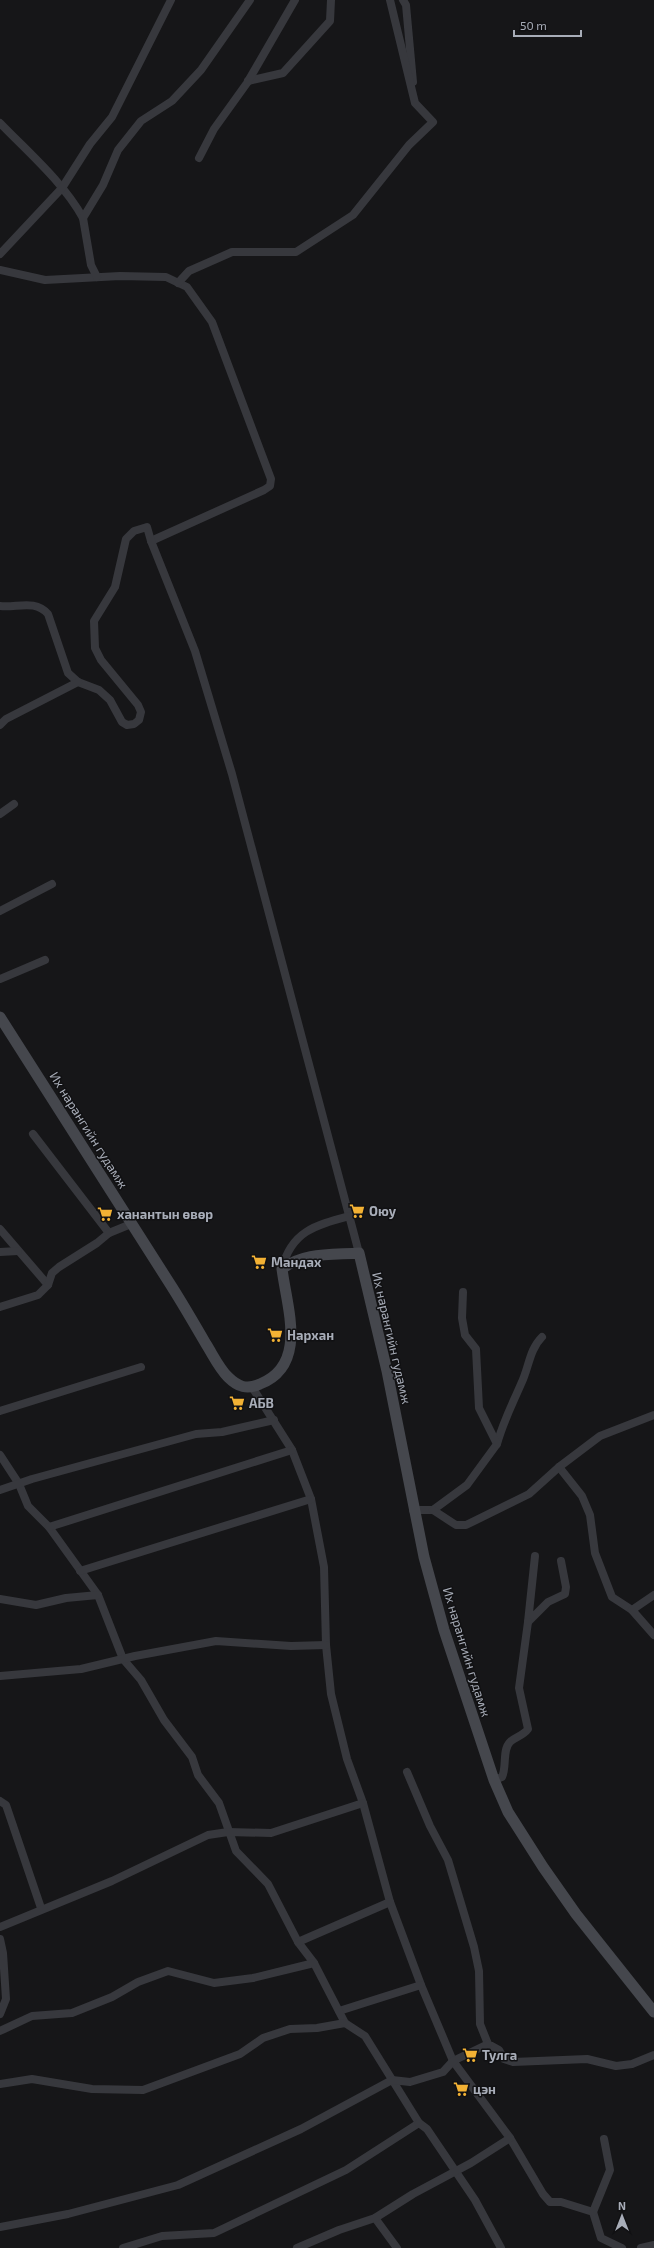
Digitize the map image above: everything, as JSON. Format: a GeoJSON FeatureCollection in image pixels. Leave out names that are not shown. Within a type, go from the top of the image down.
{"type":"FeatureCollection","features":[{"type":"Feature","properties":{"kind":"main road","name":"Их нарангийн гудамж"},"geometry":{"type":"LineString","coordinates":[[0,1017],[227,1376],[245,1388],[252,1388]]}},
{"type":"Feature","properties":{"kind":"main road","name":"Их нарангийн гудамж"},"geometry":{"type":"LineString","coordinates":[[359,1253],[387,1371],[413,1510],[444,1630],[494,1780],[508,1812],[543,1867],[576,1914],[654,2012]]}},
{"type":"Feature","properties":{"kind":"main road"},"geometry":{"type":"LineString","coordinates":[[252,1388],[280,1372],[290,1352],[292,1336],[282,1269],[292,1261],[317,1255],[359,1253]]}},
{"type":"Feature","properties":{"kind":"street"},"geometry":{"type":"LineString","coordinates":[[0,254],[62,188],[90,144],[112,117],[171,0]]}},
{"type":"Feature","properties":{"kind":"street"},"geometry":{"type":"LineString","coordinates":[[83,218],[103,185],[118,150],[141,121],[172,101],[201,70],[250,0]]}},
{"type":"Feature","properties":{"kind":"street"},"geometry":{"type":"LineString","coordinates":[[199,158],[214,129],[248,81],[295,0]]}},
{"type":"Feature","properties":{"kind":"street"},"geometry":{"type":"LineString","coordinates":[[248,81],[283,73],[330,22],[331,0]]}},
{"type":"Feature","properties":{"kind":"street"},"geometry":{"type":"LineString","coordinates":[[178,283],[189,271],[232,252],[296,252],[353,215],[409,145],[433,122],[416,103],[390,0]]}},
{"type":"Feature","properties":{"kind":"street"},"geometry":{"type":"LineString","coordinates":[[403,0],[406,6],[416,103]]}},
{"type":"Feature","properties":{"kind":"street"},"geometry":{"type":"LineString","coordinates":[[0,123],[72,199],[83,218],[91,265],[97,277]]}},
{"type":"Feature","properties":{"kind":"street"},"geometry":{"type":"LineString","coordinates":[[0,270],[45,280],[97,277],[166,277],[187,287],[212,322],[271,479],[270,486],[151,541]]}},
{"type":"Feature","properties":{"kind":"street"},"geometry":{"type":"LineString","coordinates":[[0,606],[11,608],[33,604],[43,608],[48,614],[68,673],[78,682],[99,690],[110,700],[122,722],[127,725],[134,724],[139,720],[141,712],[138,705],[101,660],[95,648],[94,621],[115,587],[126,539],[134,531],[147,527],[151,541],[195,651],[232,774],[359,1253]]}},
{"type":"Feature","properties":{"kind":"street"},"geometry":{"type":"LineString","coordinates":[[0,725],[6,719],[78,682]]}},
{"type":"Feature","properties":{"kind":"street"},"geometry":{"type":"LineString","coordinates":[[0,814],[14,804]]}},
{"type":"Feature","properties":{"kind":"street"},"geometry":{"type":"LineString","coordinates":[[0,911],[52,884]]}},
{"type":"Feature","properties":{"kind":"street"},"geometry":{"type":"LineString","coordinates":[[0,979],[45,960]]}},
{"type":"Feature","properties":{"kind":"street"},"geometry":{"type":"LineString","coordinates":[[33,1134],[109,1232]]}},
{"type":"Feature","properties":{"kind":"street"},"geometry":{"type":"LineString","coordinates":[[282,1269],[286,1253],[295,1242],[312,1228],[350,1216]]}},
{"type":"Feature","properties":{"kind":"street"},"geometry":{"type":"LineString","coordinates":[[0,1306],[38,1295],[48,1285],[52,1273],[97,1243],[109,1232],[131,1224]]}},
{"type":"Feature","properties":{"kind":"street"},"geometry":{"type":"LineString","coordinates":[[0,1229],[48,1285]]}},
{"type":"Feature","properties":{"kind":"street"},"geometry":{"type":"LineString","coordinates":[[0,1252],[18,1251]]}},
{"type":"Feature","properties":{"kind":"street"},"geometry":{"type":"LineString","coordinates":[[463,1292],[462,1318],[466,1335],[476,1349],[479,1408],[497,1444]]}},
{"type":"Feature","properties":{"kind":"street"},"geometry":{"type":"LineString","coordinates":[[433,1510],[467,1485],[497,1444],[504,1418],[522,1383],[534,1345],[542,1337]]}},
{"type":"Feature","properties":{"kind":"street"},"geometry":{"type":"LineString","coordinates":[[0,1411],[141,1367]]}},
{"type":"Feature","properties":{"kind":"street"},"geometry":{"type":"LineString","coordinates":[[252,1388],[292,1450],[311,1499],[324,1567],[326,1645],[331,1694],[346,1759],[363,1803],[390,1902],[421,1985],[453,2061],[510,2138],[543,2194],[550,2202],[561,2202],[593,2212]]}},
{"type":"Feature","properties":{"kind":"street"},"geometry":{"type":"LineString","coordinates":[[413,1510],[433,1510],[456,1525],[466,1525],[529,1494],[559,1467],[600,1436],[654,1416]]}},
{"type":"Feature","properties":{"kind":"street"},"geometry":{"type":"LineString","coordinates":[[0,1490],[32,1479],[196,1434],[222,1432],[274,1420]]}},
{"type":"Feature","properties":{"kind":"street"},"geometry":{"type":"LineString","coordinates":[[49,1527],[292,1450]]}},
{"type":"Feature","properties":{"kind":"street"},"geometry":{"type":"LineString","coordinates":[[0,1455],[19,1484],[28,1506],[49,1527],[98,1594],[123,1659],[141,1680],[164,1720],[192,1757],[198,1775],[219,1803],[236,1851],[268,1884],[298,1942],[314,1963],[345,2023],[365,2036],[419,2124],[427,2129],[486,2217],[501,2248]]}},
{"type":"Feature","properties":{"kind":"street"},"geometry":{"type":"LineString","coordinates":[[559,1467],[582,1496],[590,1514],[595,1553],[612,1598],[632,1610],[654,1635]]}},
{"type":"Feature","properties":{"kind":"street"},"geometry":{"type":"LineString","coordinates":[[80,1571],[311,1499]]}},
{"type":"Feature","properties":{"kind":"street"},"geometry":{"type":"LineString","coordinates":[[494,1780],[502,1777],[506,1770],[506,1749],[510,1742],[525,1734],[528,1729],[519,1688],[535,1556]]}},
{"type":"Feature","properties":{"kind":"street"},"geometry":{"type":"LineString","coordinates":[[528,1622],[548,1602],[565,1594],[566,1587],[561,1561]]}},
{"type":"Feature","properties":{"kind":"street"},"geometry":{"type":"LineString","coordinates":[[0,1599],[36,1605],[66,1598],[98,1594]]}},
{"type":"Feature","properties":{"kind":"street"},"geometry":{"type":"LineString","coordinates":[[632,1610],[654,1596]]}},
{"type":"Feature","properties":{"kind":"street"},"geometry":{"type":"LineString","coordinates":[[0,1676],[80,1669],[216,1641],[292,1646],[326,1645]]}},
{"type":"Feature","properties":{"kind":"street"},"geometry":{"type":"LineString","coordinates":[[407,1772],[430,1826],[448,1860],[474,1947],[479,1971],[480,2024],[488,2044],[499,2050],[504,2060],[513,2062],[587,2059],[616,2066],[632,2064],[654,2055]]}},
{"type":"Feature","properties":{"kind":"street"},"geometry":{"type":"LineString","coordinates":[[0,1801],[6,1805],[42,1908]]}},
{"type":"Feature","properties":{"kind":"street"},"geometry":{"type":"LineString","coordinates":[[0,1927],[42,1908],[112,1881],[208,1835],[228,1832],[271,1834],[363,1803]]}},
{"type":"Feature","properties":{"kind":"street"},"geometry":{"type":"LineString","coordinates":[[298,1942],[390,1902]]}},
{"type":"Feature","properties":{"kind":"street"},"geometry":{"type":"LineString","coordinates":[[0,1939],[4,1952],[6,1999],[0,2014]]}},
{"type":"Feature","properties":{"kind":"street"},"geometry":{"type":"LineString","coordinates":[[0,2031],[32,2016],[72,2013],[112,1997],[138,1982],[168,1971],[214,1984],[253,1978],[314,1963]]}},
{"type":"Feature","properties":{"kind":"street"},"geometry":{"type":"LineString","coordinates":[[339,2011],[421,1985]]}},
{"type":"Feature","properties":{"kind":"street"},"geometry":{"type":"LineString","coordinates":[[0,2084],[32,2079],[92,2088],[143,2090],[240,2054],[263,2038],[290,2029],[317,2028],[345,2023]]}},
{"type":"Feature","properties":{"kind":"street"},"geometry":{"type":"LineString","coordinates":[[0,2227],[68,2214],[178,2185],[300,2128],[392,2080],[410,2082],[443,2072],[453,2061],[488,2044]]}},
{"type":"Feature","properties":{"kind":"street"},"geometry":{"type":"LineString","coordinates":[[123,2248],[162,2236],[214,2233],[346,2170],[419,2124]]}},
{"type":"Feature","properties":{"kind":"street"},"geometry":{"type":"LineString","coordinates":[[297,2248],[339,2230],[375,2218],[510,2138]]}},
{"type":"Feature","properties":{"kind":"street"},"geometry":{"type":"LineString","coordinates":[[604,2139],[610,2170],[593,2212],[601,2238],[622,2248]]}},
{"type":"Feature","properties":{"kind":"street"},"geometry":{"type":"LineString","coordinates":[[375,2218],[397,2248]]}},
{"type":"Feature","properties":{"kind":"street"},"geometry":{"type":"LineString","coordinates":[[640,2248],[654,2245]]}},
{"type":"Feature","properties":{"kind":"place","name":"Оюу"},"geometry":{"type":"Point","coordinates":[357,1211]}},
{"type":"Feature","properties":{"kind":"place","name":"ханантын өвөр"},"geometry":{"type":"Point","coordinates":[105,1214]}},
{"type":"Feature","properties":{"kind":"place","name":"Мандах"},"geometry":{"type":"Point","coordinates":[259,1262]}},
{"type":"Feature","properties":{"kind":"place","name":"Нархан"},"geometry":{"type":"Point","coordinates":[275,1335]}},
{"type":"Feature","properties":{"kind":"place","name":"АБВ"},"geometry":{"type":"Point","coordinates":[237,1403]}},
{"type":"Feature","properties":{"kind":"place","name":"Тулга"},"geometry":{"type":"Point","coordinates":[470,2055]}},
{"type":"Feature","properties":{"kind":"place","name":"цэн"},"geometry":{"type":"Point","coordinates":[461,2089]}}]}
